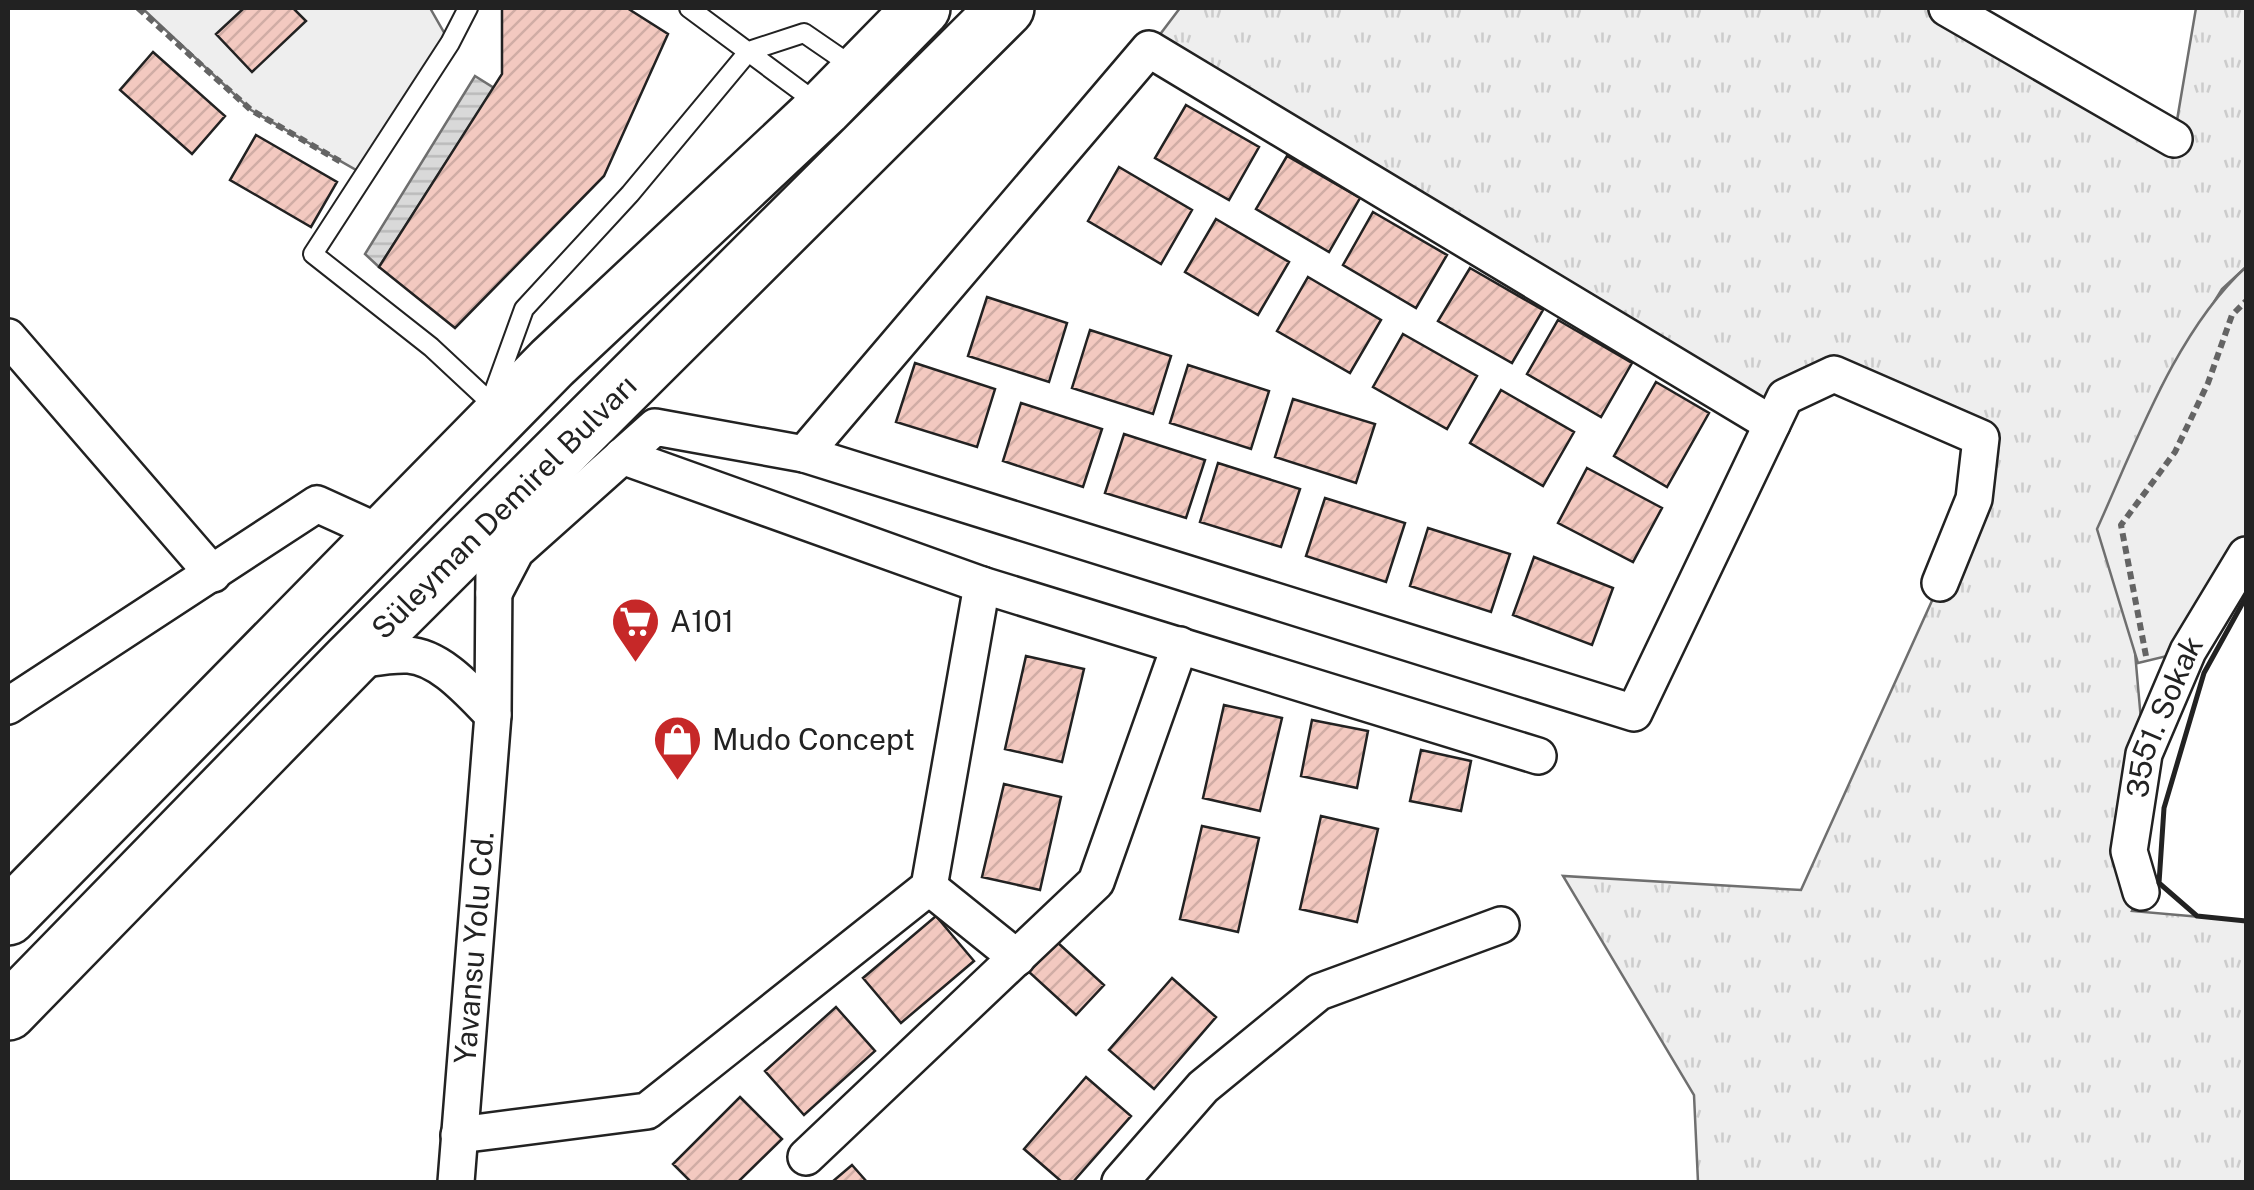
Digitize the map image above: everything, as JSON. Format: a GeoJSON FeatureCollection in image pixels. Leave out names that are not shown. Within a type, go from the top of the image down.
{"type":"FeatureCollection","features":[{"type":"Feature","properties":{"kind":"highway"},"geometry":{"type":"LineString","coordinates":[[8,916],[381,534],[484,419],[842,90],[922,8]]}},
{"type":"Feature","properties":{"kind":"highway","name":"Süleyman Demirel Bulvarı"},"geometry":{"type":"LineString","coordinates":[[8,1012],[350,661],[1006,8]]}},
{"type":"Feature","properties":{"kind":"street"},"geometry":{"type":"LineString","coordinates":[[1965,12],[2174,139]]}},
{"type":"Feature","properties":{"kind":"street"},"geometry":{"type":"LineString","coordinates":[[804,454],[1149,49],[1772,424]]}},
{"type":"Feature","properties":{"kind":"street"},"geometry":{"type":"LineString","coordinates":[[8,337],[213,574]]}},
{"type":"Feature","properties":{"kind":"street"},"geometry":{"type":"LineString","coordinates":[[494,593],[516,552],[655,427],[804,454],[1634,713],[1785,397],[1834,374],[1981,438],[1974,498],[1940,583]]}},
{"type":"Feature","properties":{"kind":"street"},"geometry":{"type":"LineString","coordinates":[[622,456],[982,585],[1538,756]]}},
{"type":"Feature","properties":{"kind":"street"},"geometry":{"type":"LineString","coordinates":[[8,706],[317,504],[381,534]]}},
{"type":"Feature","properties":{"kind":"street","name":"Yavansu Yolu Cd."},"geometry":{"type":"LineString","coordinates":[[456,1182],[493,715],[495,516]]}},
{"type":"Feature","properties":{"kind":"street","name":"3551. Sokak"},"geometry":{"type":"LineString","coordinates":[[2141,892],[2129,851],[2144,754],[2188,650],[2246,555]]}},
{"type":"Feature","properties":{"kind":"street"},"geometry":{"type":"LineString","coordinates":[[459,1135],[647,1111],[929,887],[982,585]]}},
{"type":"Feature","properties":{"kind":"street"},"geometry":{"type":"LineString","coordinates":[[806,1157],[1096,882],[1180,645]]}},
{"type":"Feature","properties":{"kind":"street"},"geometry":{"type":"LineString","coordinates":[[350,661],[409,655],[431,663],[493,715]]}},
{"type":"Feature","properties":{"kind":"street"},"geometry":{"type":"LineString","coordinates":[[929,887],[1017,958]]}},
{"type":"Feature","properties":{"kind":"street"},"geometry":{"type":"LineString","coordinates":[[1120,1182],[1203,1088],[1319,992],[1501,925]]}},
{"type":"Feature","properties":{"kind":"lane"},"geometry":{"type":"LineString","coordinates":[[468,8],[469,13],[313,254],[431,347],[484,419]]}},
{"type":"Feature","properties":{"kind":"lane"},"geometry":{"type":"LineString","coordinates":[[690,8],[750,51],[842,90]]}},
{"type":"Feature","properties":{"kind":"lane"},"geometry":{"type":"LineString","coordinates":[[484,419],[524,309],[630,194],[750,51],[804,32],[842,90]]}},
{"type":"Feature","properties":{"kind":"path"},"geometry":{"type":"LineString","coordinates":[[138,8],[251,110],[365,175]]}},
{"type":"Feature","properties":{"kind":"path"},"geometry":{"type":"LineString","coordinates":[[2165,704],[2143,649],[2121,526],[2175,452],[2208,384],[2232,315],[2246,301]]}},
{"type":"Feature","properties":{"kind":"green space"},"geometry":{"type":"Polygon","coordinates":[[[142,8],[430,8],[450,43],[365,175],[251,110],[142,8]]]}},
{"type":"Feature","properties":{"kind":"green space"},"geometry":{"type":"Polygon","coordinates":[[[1180,8],[1947,8],[2174,138],[2196,8],[2246,8],[2246,267],[2222,289],[2161,388],[2134,641],[2144,754],[2141,892],[2132,911],[2246,921],[2246,1182],[1698,1182],[1694,1095],[1563,876],[1801,890],[1940,583],[1981,438],[1834,374],[1772,424],[1149,49],[1180,8]]]}},
{"type":"Feature","properties":{"kind":"green space"},"geometry":{"type":"Polygon","coordinates":[[[2246,267],[2246,555],[2188,651],[2138,663],[2097,529],[2178,355],[2221,293],[2246,267]]]}},
{"type":"Feature","properties":{"kind":"shaded area"},"geometry":{"type":"Polygon","coordinates":[[[475,76],[494,88],[379,267],[365,254],[475,76]]]}},
{"type":"Feature","properties":{"kind":"building"},"geometry":{"type":"Polygon","coordinates":[[[244,8],[293,8],[306,21],[252,72],[216,34],[244,8]]]}},
{"type":"Feature","properties":{"kind":"building"},"geometry":{"type":"Polygon","coordinates":[[[502,8],[627,8],[668,34],[604,176],[455,328],[379,267],[502,74],[502,8]]]}},
{"type":"Feature","properties":{"kind":"building"},"geometry":{"type":"Polygon","coordinates":[[[153,52],[225,116],[192,154],[120,90],[153,52]]]}},
{"type":"Feature","properties":{"kind":"building"},"geometry":{"type":"Polygon","coordinates":[[[1186,105],[1259,147],[1229,200],[1155,158],[1186,105]]]}},
{"type":"Feature","properties":{"kind":"building"},"geometry":{"type":"Polygon","coordinates":[[[256,135],[337,182],[311,227],[230,180],[256,135]]]}},
{"type":"Feature","properties":{"kind":"building"},"geometry":{"type":"Polygon","coordinates":[[[1287,156],[1360,198],[1329,252],[1256,209],[1287,156]]]}},
{"type":"Feature","properties":{"kind":"building"},"geometry":{"type":"Polygon","coordinates":[[[1119,167],[1192,210],[1161,264],[1088,221],[1119,167]]]}},
{"type":"Feature","properties":{"kind":"building"},"geometry":{"type":"Polygon","coordinates":[[[1373,212],[1447,255],[1416,308],[1343,265],[1373,212]]]}},
{"type":"Feature","properties":{"kind":"building"},"geometry":{"type":"Polygon","coordinates":[[[1216,219],[1289,262],[1258,315],[1185,272],[1216,219]]]}},
{"type":"Feature","properties":{"kind":"building"},"geometry":{"type":"Polygon","coordinates":[[[1470,268],[1543,310],[1512,363],[1438,321],[1470,268]]]}},
{"type":"Feature","properties":{"kind":"building"},"geometry":{"type":"Polygon","coordinates":[[[1308,277],[1381,320],[1350,373],[1277,331],[1308,277]]]}},
{"type":"Feature","properties":{"kind":"building"},"geometry":{"type":"Polygon","coordinates":[[[987,297],[1067,323],[1049,382],[968,356],[987,297]]]}},
{"type":"Feature","properties":{"kind":"building"},"geometry":{"type":"Polygon","coordinates":[[[1558,320],[1632,363],[1601,417],[1527,374],[1558,320]]]}},
{"type":"Feature","properties":{"kind":"building"},"geometry":{"type":"Polygon","coordinates":[[[1090,330],[1171,356],[1153,414],[1072,388],[1090,330]]]}},
{"type":"Feature","properties":{"kind":"building"},"geometry":{"type":"Polygon","coordinates":[[[1403,334],[1477,376],[1447,429],[1373,387],[1403,334]]]}},
{"type":"Feature","properties":{"kind":"building"},"geometry":{"type":"Polygon","coordinates":[[[915,363],[995,389],[977,447],[896,422],[915,363]]]}},
{"type":"Feature","properties":{"kind":"building"},"geometry":{"type":"Polygon","coordinates":[[[1188,365],[1269,391],[1251,449],[1170,423],[1188,365]]]}},
{"type":"Feature","properties":{"kind":"building"},"geometry":{"type":"Polygon","coordinates":[[[1656,382],[1709,413],[1667,487],[1614,456],[1656,382]]]}},
{"type":"Feature","properties":{"kind":"building"},"geometry":{"type":"Polygon","coordinates":[[[1501,390],[1574,432],[1543,486],[1470,443],[1501,390]]]}},
{"type":"Feature","properties":{"kind":"building"},"geometry":{"type":"Polygon","coordinates":[[[1293,399],[1375,424],[1356,483],[1275,457],[1293,399]]]}},
{"type":"Feature","properties":{"kind":"building"},"geometry":{"type":"Polygon","coordinates":[[[1021,403],[1102,429],[1083,487],[1003,461],[1021,403]]]}},
{"type":"Feature","properties":{"kind":"building"},"geometry":{"type":"Polygon","coordinates":[[[1124,434],[1205,460],[1186,518],[1105,493],[1124,434]]]}},
{"type":"Feature","properties":{"kind":"building"},"geometry":{"type":"Polygon","coordinates":[[[1218,463],[1300,489],[1281,547],[1200,522],[1218,463]]]}},
{"type":"Feature","properties":{"kind":"building"},"geometry":{"type":"Polygon","coordinates":[[[1587,468],[1662,508],[1633,562],[1558,523],[1587,468]]]}},
{"type":"Feature","properties":{"kind":"building"},"geometry":{"type":"Polygon","coordinates":[[[1325,498],[1405,523],[1386,582],[1306,556],[1325,498]]]}},
{"type":"Feature","properties":{"kind":"building"},"geometry":{"type":"Polygon","coordinates":[[[1428,528],[1510,554],[1491,612],[1410,586],[1428,528]]]}},
{"type":"Feature","properties":{"kind":"building"},"geometry":{"type":"Polygon","coordinates":[[[1534,557],[1613,588],[1592,645],[1513,615],[1534,557]]]}},
{"type":"Feature","properties":{"kind":"building"},"geometry":{"type":"Polygon","coordinates":[[[1026,656],[1084,669],[1062,762],[1005,749],[1026,656]]]}},
{"type":"Feature","properties":{"kind":"building"},"geometry":{"type":"Polygon","coordinates":[[[1224,705],[1282,718],[1260,811],[1203,798],[1224,705]]]}},
{"type":"Feature","properties":{"kind":"building"},"geometry":{"type":"Polygon","coordinates":[[[1312,720],[1368,731],[1357,788],[1301,776],[1312,720]]]}},
{"type":"Feature","properties":{"kind":"building"},"geometry":{"type":"Polygon","coordinates":[[[1421,750],[1471,761],[1461,811],[1410,801],[1421,750]]]}},
{"type":"Feature","properties":{"kind":"building"},"geometry":{"type":"Polygon","coordinates":[[[1004,784],[1061,797],[1040,890],[982,877],[1004,784]]]}},
{"type":"Feature","properties":{"kind":"building"},"geometry":{"type":"Polygon","coordinates":[[[1321,816],[1378,829],[1357,922],[1300,909],[1321,816]]]}},
{"type":"Feature","properties":{"kind":"building"},"geometry":{"type":"Polygon","coordinates":[[[1202,826],[1259,838],[1238,932],[1180,919],[1202,826]]]}},
{"type":"Feature","properties":{"kind":"building"},"geometry":{"type":"Polygon","coordinates":[[[936,916],[974,961],[901,1023],[863,978],[936,916]]]}},
{"type":"Feature","properties":{"kind":"building"},"geometry":{"type":"Polygon","coordinates":[[[1057,942],[1104,985],[1076,1015],[1029,972],[1057,942]]]}},
{"type":"Feature","properties":{"kind":"building"},"geometry":{"type":"Polygon","coordinates":[[[1172,978],[1216,1017],[1154,1089],[1109,1050],[1172,978]]]}},
{"type":"Feature","properties":{"kind":"building"},"geometry":{"type":"Polygon","coordinates":[[[836,1007],[875,1051],[804,1115],[765,1071],[836,1007]]]}},
{"type":"Feature","properties":{"kind":"building"},"geometry":{"type":"Polygon","coordinates":[[[1086,1077],[1131,1116],[1073,1182],[1062,1182],[1024,1149],[1086,1077]]]}},
{"type":"Feature","properties":{"kind":"building"},"geometry":{"type":"Polygon","coordinates":[[[740,1097],[782,1139],[738,1182],[691,1182],[673,1164],[740,1097]]]}},
{"type":"Feature","properties":{"kind":"building"},"geometry":{"type":"Polygon","coordinates":[[[852,1165],[867,1182],[832,1182],[852,1165]]]}},
{"type":"Feature","properties":{"kind":"wall"},"geometry":{"type":"LineString","coordinates":[[2246,597],[2204,673],[2164,808],[2159,883],[2197,916],[2246,921]]}},
{"type":"Feature","properties":{"kind":"place","name":"A101"},"geometry":{"type":"Point","coordinates":[635,664]}},
{"type":"Feature","properties":{"kind":"place","name":"Mudo Concept"},"geometry":{"type":"Point","coordinates":[677,782]}}]}
